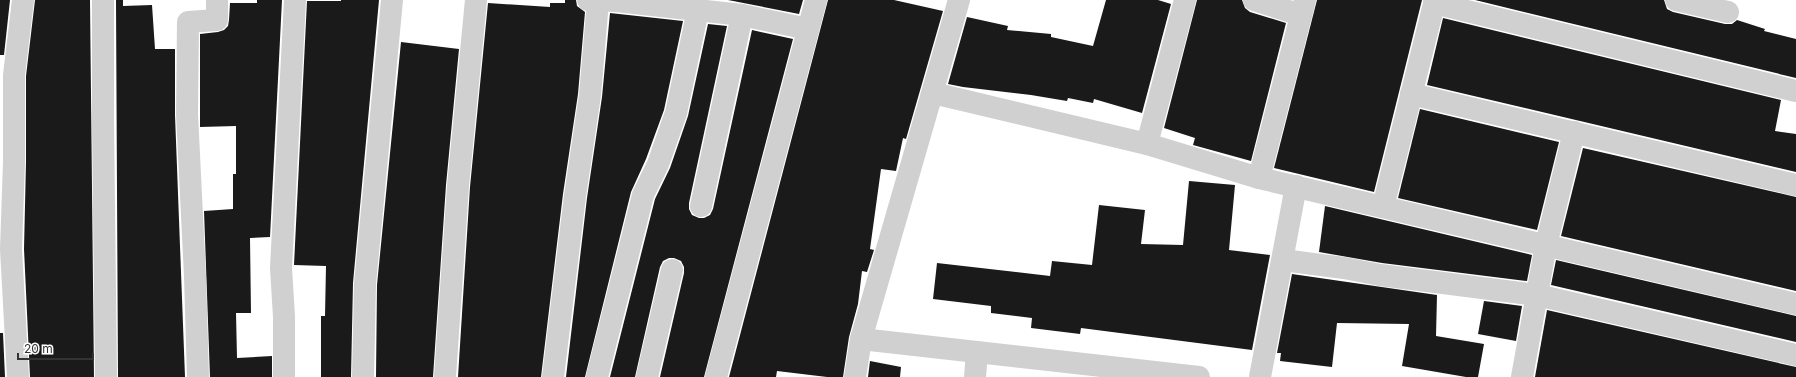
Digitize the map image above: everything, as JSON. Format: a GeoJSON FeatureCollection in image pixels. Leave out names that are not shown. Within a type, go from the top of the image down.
{"type":"FeatureCollection","features":[{"type":"Feature","properties":{"kind":"street"},"geometry":{"type":"LineString","coordinates":[[18,377],[11,249],[14,162],[14,75],[23,0]]}},
{"type":"Feature","properties":{"kind":"street"},"geometry":{"type":"LineString","coordinates":[[103,0],[106,377]]}},
{"type":"Feature","properties":{"kind":"street"},"geometry":{"type":"LineString","coordinates":[[198,377],[195,268],[187,114],[188,22],[217,20],[216,0]]}},
{"type":"Feature","properties":{"kind":"street"},"geometry":{"type":"LineString","coordinates":[[284,377],[284,316],[281,268],[295,0]]}},
{"type":"Feature","properties":{"kind":"street"},"geometry":{"type":"LineString","coordinates":[[363,377],[365,284],[392,0]]}},
{"type":"Feature","properties":{"kind":"street"},"geometry":{"type":"LineString","coordinates":[[445,377],[458,186],[476,0]]}},
{"type":"Feature","properties":{"kind":"street"},"geometry":{"type":"LineString","coordinates":[[553,377],[575,196],[605,0],[713,7],[742,15],[808,29]]}},
{"type":"Feature","properties":{"kind":"street"},"geometry":{"type":"LineString","coordinates":[[716,377],[816,0]]}},
{"type":"Feature","properties":{"kind":"street"},"geometry":{"type":"LineString","coordinates":[[855,377],[860,339],[959,0]]}},
{"type":"Feature","properties":{"kind":"street"},"geometry":{"type":"LineString","coordinates":[[1148,144],[1185,0]]}},
{"type":"Feature","properties":{"kind":"street"},"geometry":{"type":"LineString","coordinates":[[1254,0],[1303,7],[1259,178]]}},
{"type":"Feature","properties":{"kind":"street"},"geometry":{"type":"LineString","coordinates":[[1676,0],[1728,12]]}},
{"type":"Feature","properties":{"kind":"street"},"geometry":{"type":"LineString","coordinates":[[1383,207],[1434,2],[1796,91]]}},
{"type":"Feature","properties":{"kind":"street"},"geometry":{"type":"LineString","coordinates":[[598,377],[624,265],[643,195],[658,164],[713,7]]}},
{"type":"Feature","properties":{"kind":"street"},"geometry":{"type":"LineString","coordinates":[[701,206],[742,15]]}},
{"type":"Feature","properties":{"kind":"street"},"geometry":{"type":"LineString","coordinates":[[933,93],[1148,144],[1259,178],[1796,304]]}},
{"type":"Feature","properties":{"kind":"street"},"geometry":{"type":"LineString","coordinates":[[1411,94],[1796,185]]}},
{"type":"Feature","properties":{"kind":"street"},"geometry":{"type":"LineString","coordinates":[[1522,377],[1546,245],[1574,132]]}},
{"type":"Feature","properties":{"kind":"street"},"geometry":{"type":"LineString","coordinates":[[1260,377],[1296,186]]}},
{"type":"Feature","properties":{"kind":"street"},"geometry":{"type":"LineString","coordinates":[[1283,260],[1344,268],[1380,275],[1537,295],[1796,355]]}},
{"type":"Feature","properties":{"kind":"street"},"geometry":{"type":"LineString","coordinates":[[647,377],[672,270]]}},
{"type":"Feature","properties":{"kind":"street"},"geometry":{"type":"LineString","coordinates":[[860,339],[1194,377]]}},
{"type":"Feature","properties":{"kind":"street"},"geometry":{"type":"LineString","coordinates":[[975,377],[978,352]]}},
{"type":"Feature","properties":{"kind":"building"},"geometry":{"type":"Polygon","coordinates":[[[0,0],[10,0],[4,55],[0,55],[0,0]]]}},
{"type":"Feature","properties":{"kind":"building"},"geometry":{"type":"Polygon","coordinates":[[[35,0],[90,0],[94,377],[30,377],[24,249],[26,76],[35,0]]]}},
{"type":"Feature","properties":{"kind":"building"},"geometry":{"type":"Polygon","coordinates":[[[116,0],[123,0],[123,6],[152,5],[155,49],[175,49],[175,115],[185,377],[118,377],[116,0]]]}},
{"type":"Feature","properties":{"kind":"building"},"geometry":{"type":"Polygon","coordinates":[[[257,0],[282,0],[270,237],[250,238],[251,313],[236,313],[237,358],[272,356],[272,377],[210,377],[204,211],[233,209],[233,174],[236,174],[236,126],[200,127],[200,34],[218,32],[224,30],[228,26],[230,3],[257,3],[257,0]]]}},
{"type":"Feature","properties":{"kind":"building"},"geometry":{"type":"Polygon","coordinates":[[[379,0],[353,283],[351,377],[321,377],[321,316],[325,316],[326,266],[294,265],[307,1],[379,0]]]}},
{"type":"Feature","properties":{"kind":"building"},"geometry":{"type":"Polygon","coordinates":[[[565,0],[576,0],[577,6],[585,12],[578,94],[563,194],[541,377],[458,377],[470,187],[488,3],[550,7],[550,3],[565,3],[565,0]]]}},
{"type":"Feature","properties":{"kind":"building"},"geometry":{"type":"Polygon","coordinates":[[[728,0],[803,0],[799,14],[728,0]]]}},
{"type":"Feature","properties":{"kind":"building"},"geometry":{"type":"Polygon","coordinates":[[[828,0],[894,0],[943,11],[906,139],[903,138],[896,171],[881,169],[870,249],[874,250],[867,272],[862,271],[858,304],[849,337],[843,377],[827,377],[777,371],[776,377],[729,377],[828,0]]]}},
{"type":"Feature","properties":{"kind":"building"},"geometry":{"type":"Polygon","coordinates":[[[1106,0],[1158,0],[1171,4],[1142,113],[1094,99],[1093,103],[1068,98],[1067,101],[948,84],[967,17],[1008,26],[1007,30],[1051,34],[1051,37],[1093,46],[1106,0]]]}},
{"type":"Feature","properties":{"kind":"building"},"geometry":{"type":"Polygon","coordinates":[[[1197,0],[1242,0],[1245,8],[1250,12],[1286,23],[1251,161],[1193,145],[1195,138],[1164,128],[1197,0]]]}},
{"type":"Feature","properties":{"kind":"building"},"geometry":{"type":"Polygon","coordinates":[[[1317,0],[1422,0],[1374,192],[1274,168],[1317,0]]]}},
{"type":"Feature","properties":{"kind":"building"},"geometry":{"type":"Polygon","coordinates":[[[1475,0],[1664,0],[1667,9],[1673,12],[1725,24],[1732,24],[1737,20],[1765,29],[1764,31],[1796,39],[1796,78],[1475,0]]]}},
{"type":"Feature","properties":{"kind":"building"},"geometry":{"type":"Polygon","coordinates":[[[610,13],[683,21],[664,110],[646,159],[631,192],[585,377],[566,377],[587,198],[602,97],[610,13]]]}},
{"type":"Feature","properties":{"kind":"building"},"geometry":{"type":"Polygon","coordinates":[[[1443,18],[1781,100],[1775,131],[1796,134],[1796,172],[1427,85],[1443,18]]]}},
{"type":"Feature","properties":{"kind":"building"},"geometry":{"type":"Polygon","coordinates":[[[708,24],[727,26],[689,203],[689,209],[692,215],[699,218],[704,218],[710,215],[713,209],[752,30],[793,39],[704,377],[660,377],[684,273],[684,267],[681,261],[674,258],[669,258],[663,261],[660,267],[635,377],[610,377],[655,199],[670,168],[688,116],[708,24]]]}},
{"type":"Feature","properties":{"kind":"building"},"geometry":{"type":"Polygon","coordinates":[[[401,42],[459,49],[446,185],[433,377],[376,377],[377,285],[401,42]]]}},
{"type":"Feature","properties":{"kind":"building"},"geometry":{"type":"Polygon","coordinates":[[[1420,109],[1559,142],[1537,230],[1398,198],[1420,109]]]}},
{"type":"Feature","properties":{"kind":"building"},"geometry":{"type":"Polygon","coordinates":[[[1583,148],[1796,197],[1796,291],[1561,236],[1583,148]]]}},
{"type":"Feature","properties":{"kind":"building"},"geometry":{"type":"Polygon","coordinates":[[[1189,181],[1235,185],[1229,250],[1270,255],[1252,350],[1081,328],[1080,334],[1031,328],[1032,318],[991,313],[991,306],[933,299],[937,263],[1050,276],[1052,261],[1092,265],[1099,205],[1145,210],[1141,244],[1183,245],[1189,181]]]}},
{"type":"Feature","properties":{"kind":"building"},"geometry":{"type":"Polygon","coordinates":[[[1325,206],[1532,255],[1527,281],[1382,263],[1319,252],[1325,206]]]}},
{"type":"Feature","properties":{"kind":"building"},"geometry":{"type":"Polygon","coordinates":[[[1556,260],[1796,316],[1796,342],[1551,285],[1556,260]]]}},
{"type":"Feature","properties":{"kind":"building"},"geometry":{"type":"Polygon","coordinates":[[[1292,274],[1437,295],[1436,336],[1484,344],[1478,377],[1466,377],[1402,366],[1409,324],[1337,323],[1332,367],[1280,361],[1281,353],[1277,353],[1292,274]]]}},
{"type":"Feature","properties":{"kind":"building"},"geometry":{"type":"Polygon","coordinates":[[[1484,301],[1522,306],[1516,341],[1478,334],[1484,301]]]}},
{"type":"Feature","properties":{"kind":"building"},"geometry":{"type":"Polygon","coordinates":[[[1547,310],[1796,367],[1796,377],[1535,377],[1547,310]]]}},
{"type":"Feature","properties":{"kind":"building"},"geometry":{"type":"Polygon","coordinates":[[[0,333],[3,333],[5,377],[0,377],[0,333]]]}},
{"type":"Feature","properties":{"kind":"building"},"geometry":{"type":"Polygon","coordinates":[[[870,361],[901,367],[900,377],[868,377],[870,361]]]}}]}
